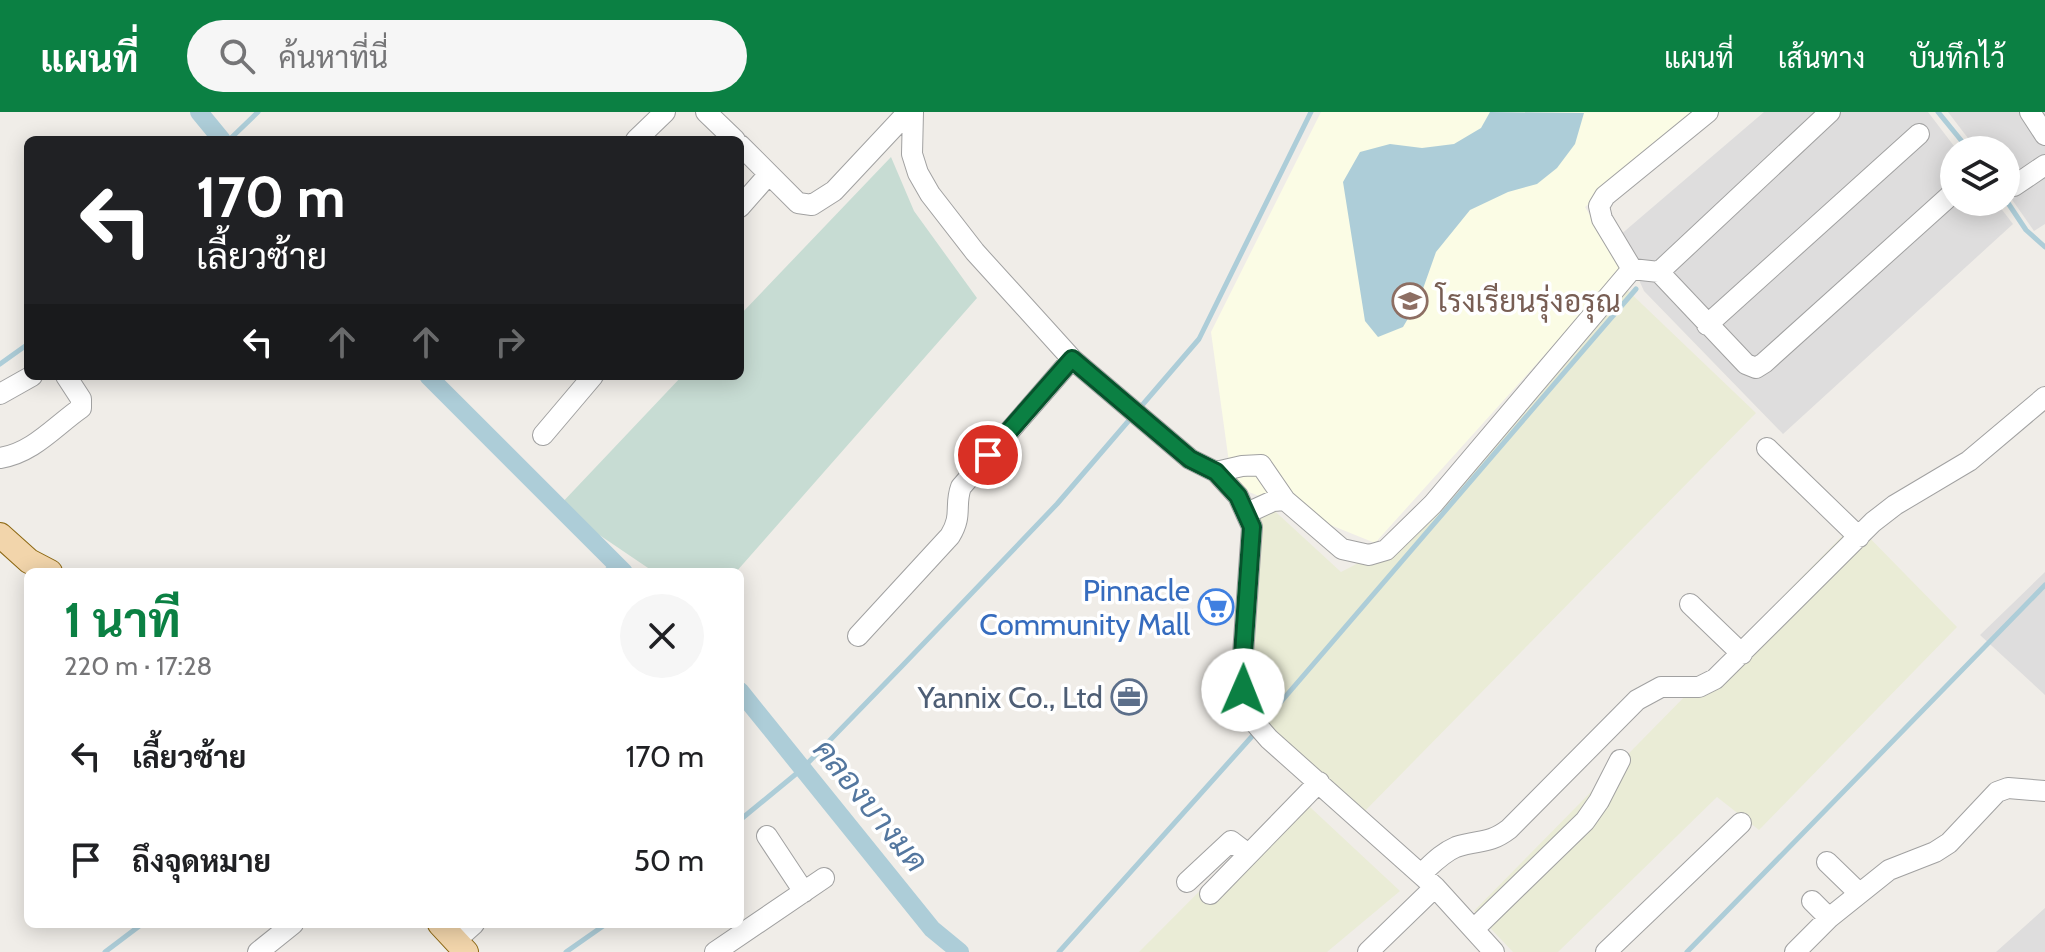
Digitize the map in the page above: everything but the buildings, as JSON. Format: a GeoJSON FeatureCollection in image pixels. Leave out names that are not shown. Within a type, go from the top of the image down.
{"type":"FeatureCollection","features":[{"type":"Feature","properties":{"kind":"main road"},"geometry":{"type":"LineString","coordinates":[[0,535],[29,561],[42,568]]}},
{"type":"Feature","properties":{"kind":"street"},"geometry":{"type":"LineString","coordinates":[[640,136],[665,112]]}},
{"type":"Feature","properties":{"kind":"street"},"geometry":{"type":"LineString","coordinates":[[706,112],[731,136]]}},
{"type":"Feature","properties":{"kind":"street"},"geometry":{"type":"LineString","coordinates":[[744,149],[798,203],[812,205],[834,191],[910,112]]}},
{"type":"Feature","properties":{"kind":"street"},"geometry":{"type":"LineString","coordinates":[[910,112],[912,154],[930,194],[983,261],[1072,359],[1190,459],[1216,472],[1238,496],[1252,527],[1242,668],[1244,706],[1249,716],[1269,739],[1422,875],[1494,952]]}},
{"type":"Feature","properties":{"kind":"street"},"geometry":{"type":"LineString","coordinates":[[1632,269],[1602,219],[1599,206],[1605,196],[1708,112]]}},
{"type":"Feature","properties":{"kind":"street"},"geometry":{"type":"LineString","coordinates":[[1659,272],[1830,112]]}},
{"type":"Feature","properties":{"kind":"street"},"geometry":{"type":"LineString","coordinates":[[2030,112],[2045,135]]}},
{"type":"Feature","properties":{"kind":"street"},"geometry":{"type":"LineString","coordinates":[[1707,325],[1919,134]]}},
{"type":"Feature","properties":{"kind":"street"},"geometry":{"type":"LineString","coordinates":[[2020,182],[2045,165]]}},
{"type":"Feature","properties":{"kind":"street"},"geometry":{"type":"LineString","coordinates":[[744,202],[769,174]]}},
{"type":"Feature","properties":{"kind":"street"},"geometry":{"type":"LineString","coordinates":[[1632,269],[1659,272],[1746,364],[1756,368],[1940,205]]}},
{"type":"Feature","properties":{"kind":"street"},"geometry":{"type":"LineString","coordinates":[[1216,472],[1261,465],[1285,500],[1342,549],[1369,555],[1386,550],[1433,504],[1632,269]]}},
{"type":"Feature","properties":{"kind":"street"},"geometry":{"type":"LineString","coordinates":[[858,636],[950,536],[959,518],[957,498],[961,487],[1072,359]]}},
{"type":"Feature","properties":{"kind":"street"},"geometry":{"type":"LineString","coordinates":[[0,394],[25,380]]}},
{"type":"Feature","properties":{"kind":"street"},"geometry":{"type":"LineString","coordinates":[[0,458],[14,456],[36,444],[81,408],[81,399],[69,380]]}},
{"type":"Feature","properties":{"kind":"street"},"geometry":{"type":"LineString","coordinates":[[543,435],[590,380]]}},
{"type":"Feature","properties":{"kind":"street"},"geometry":{"type":"LineString","coordinates":[[1372,951],[1422,875],[1457,836],[1490,828],[1509,829],[1637,700],[1661,687],[1699,687],[1715,679],[1895,505],[1969,461],[2045,397]]}},
{"type":"Feature","properties":{"kind":"street"},"geometry":{"type":"LineString","coordinates":[[1767,448],[1859,537]]}},
{"type":"Feature","properties":{"kind":"street"},"geometry":{"type":"LineString","coordinates":[[1247,513],[1273,501],[1285,500]]}},
{"type":"Feature","properties":{"kind":"street"},"geometry":{"type":"LineString","coordinates":[[1690,604],[1742,654]]}},
{"type":"Feature","properties":{"kind":"street"},"geometry":{"type":"LineString","coordinates":[[1474,929],[1585,821],[1620,760]]}},
{"type":"Feature","properties":{"kind":"street"},"geometry":{"type":"LineString","coordinates":[[1210,894],[1319,782]]}},
{"type":"Feature","properties":{"kind":"street"},"geometry":{"type":"LineString","coordinates":[[1795,952],[1829,918],[1889,870],[1935,852],[1949,843],[1997,792],[2008,788],[2045,791]]}},
{"type":"Feature","properties":{"kind":"street"},"geometry":{"type":"LineString","coordinates":[[1606,952],[1741,823]]}},
{"type":"Feature","properties":{"kind":"street"},"geometry":{"type":"LineString","coordinates":[[767,836],[804,892]]}},
{"type":"Feature","properties":{"kind":"street"},"geometry":{"type":"LineString","coordinates":[[1187,882],[1231,841],[1248,854]]}},
{"type":"Feature","properties":{"kind":"street"},"geometry":{"type":"LineString","coordinates":[[1827,862],[1859,893]]}},
{"type":"Feature","properties":{"kind":"street"},"geometry":{"type":"LineString","coordinates":[[715,952],[824,878]]}},
{"type":"Feature","properties":{"kind":"street"},"geometry":{"type":"LineString","coordinates":[[1812,901],[1829,918]]}},
{"type":"Feature","properties":{"kind":"street"},"geometry":{"type":"LineString","coordinates":[[258,952],[288,928]]}},
{"type":"Feature","properties":{"kind":"shaded area","name":"โรงเรียนรุ่งอรุณ"},"geometry":{"type":"Polygon","coordinates":[[[1321,112],[1699,112],[1585,207],[1622,269],[1375,543],[1244,490],[1231,477],[1211,332],[1321,112]]]}},
{"type":"Feature","properties":{"kind":"shaded area"},"geometry":{"type":"Polygon","coordinates":[[[1764,112],[1928,112],[1946,136],[1940,136],[1940,216],[2007,216],[2013,224],[1783,434],[1644,291],[1619,236],[1764,112]]]}},
{"type":"Feature","properties":{"kind":"shaded area"},"geometry":{"type":"Polygon","coordinates":[[[1948,112],[2045,112],[2045,224],[2034,231],[2020,211],[2020,136],[1966,136],[1948,112]]]}},
{"type":"Feature","properties":{"kind":"shaded area"},"geometry":{"type":"Polygon","coordinates":[[[891,157],[914,211],[977,298],[740,568],[648,568],[558,507],[678,380],[744,380],[744,311],[891,157]]]}},
{"type":"Feature","properties":{"kind":"shaded area"},"geometry":{"type":"Polygon","coordinates":[[[1621,284],[1756,413],[1358,818],[1236,700],[1245,504],[1266,503],[1341,572],[1372,556],[1621,284]]]}},
{"type":"Feature","properties":{"kind":"shaded area"},"geometry":{"type":"Polygon","coordinates":[[[1855,523],[1957,627],[1759,830],[1717,797],[1558,952],[1513,952],[1474,911],[1855,523]]]}},
{"type":"Feature","properties":{"kind":"shaded area"},"geometry":{"type":"Polygon","coordinates":[[[2045,572],[2045,695],[1980,635],[2045,572]]]}},
{"type":"Feature","properties":{"kind":"shaded area"},"geometry":{"type":"Polygon","coordinates":[[[1296,794],[1400,891],[1327,952],[1139,952],[1296,794]]]}},
{"type":"Feature","properties":{"kind":"shaded area"},"geometry":{"type":"Polygon","coordinates":[[[2045,908],[2045,952],[1996,952],[2045,908]]]}},
{"type":"Feature","properties":{"kind":"water"},"geometry":{"type":"Polygon","coordinates":[[[1490,112],[1584,113],[1575,144],[1557,168],[1537,184],[1508,192],[1470,210],[1436,252],[1419,300],[1403,327],[1378,337],[1365,321],[1343,182],[1360,152],[1390,144],[1422,148],[1454,144],[1481,128],[1490,112]]]}},
{"type":"Feature","properties":{"kind":"waterway","name":"คลองบางมด"},"geometry":{"type":"LineString","coordinates":[[199,112],[219,136]]}},
{"type":"Feature","properties":{"kind":"waterway"},"geometry":{"type":"LineString","coordinates":[[233,136],[258,112]]}},
{"type":"Feature","properties":{"kind":"waterway"},"geometry":{"type":"LineString","coordinates":[[1138,410],[1199,339],[1311,112]]}},
{"type":"Feature","properties":{"kind":"waterway"},"geometry":{"type":"LineString","coordinates":[[1938,112],[1958,136]]}},
{"type":"Feature","properties":{"kind":"waterway"},"geometry":{"type":"LineString","coordinates":[[2017,216],[2026,230],[2045,247]]}},
{"type":"Feature","properties":{"kind":"waterway"},"geometry":{"type":"LineString","coordinates":[[1261,725],[1636,289]]}},
{"type":"Feature","properties":{"kind":"waterway"},"geometry":{"type":"LineString","coordinates":[[0,364],[24,347]]}},
{"type":"Feature","properties":{"kind":"waterway","name":"คลองบางมด"},"geometry":{"type":"LineString","coordinates":[[432,380],[620,568]]}},
{"type":"Feature","properties":{"kind":"waterway"},"geometry":{"type":"LineString","coordinates":[[744,817],[802,769],[903,665],[1057,504],[1131,418]]}},
{"type":"Feature","properties":{"kind":"waterway"},"geometry":{"type":"LineString","coordinates":[[610,568],[615,564]]}},
{"type":"Feature","properties":{"kind":"waterway"},"geometry":{"type":"LineString","coordinates":[[1687,952],[2045,585]]}},
{"type":"Feature","properties":{"kind":"waterway","name":"คลองบางมด"},"geometry":{"type":"LineString","coordinates":[[744,696],[932,929],[960,952]]}},
{"type":"Feature","properties":{"kind":"waterway"},"geometry":{"type":"LineString","coordinates":[[1059,952],[1255,733]]}},
{"type":"Feature","properties":{"kind":"waterway"},"geometry":{"type":"LineString","coordinates":[[105,952],[137,928]]}},
{"type":"Feature","properties":{"kind":"waterway"},"geometry":{"type":"LineString","coordinates":[[566,952],[600,928]]}},
{"type":"Feature","properties":{"kind":"place","name":"โรงเรียนรุ่งอรุณ"},"geometry":{"type":"Point","coordinates":[1410,301]}},
{"type":"Feature","properties":{"kind":"place","name":"Pinnacle Community Mall"},"geometry":{"type":"Point","coordinates":[1216,607]}},
{"type":"Feature","properties":{"kind":"place","name":"Yannix Co., Ltd"},"geometry":{"type":"Point","coordinates":[1129,697]}},
{"type":"Feature","properties":{"kind":"route"},"geometry":{"type":"LineString","coordinates":[[988,455],[1072,359],[1190,459],[1216,472],[1238,496],[1252,527],[1243,690]]}}]}
